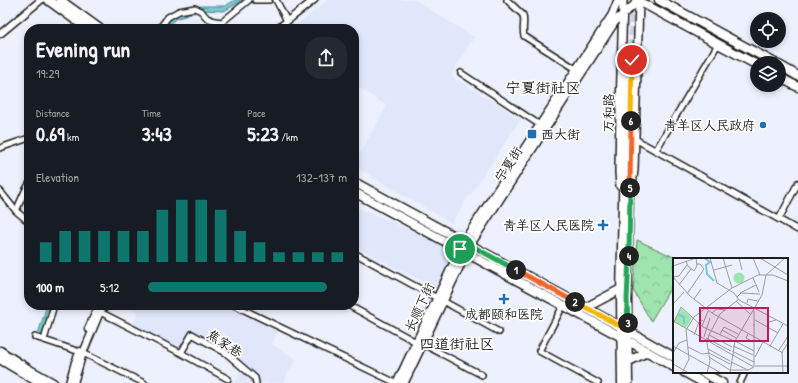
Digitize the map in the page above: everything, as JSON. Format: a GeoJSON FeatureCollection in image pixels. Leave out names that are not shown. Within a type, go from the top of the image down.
{"type":"FeatureCollection","features":[{"type":"Feature","properties":{"kind":"main road"},"geometry":{"type":"LineString","coordinates":[[48,0],[81,24]]}},
{"type":"Feature","properties":{"kind":"main road"},"geometry":{"type":"LineString","coordinates":[[60,0],[93,24]]}},
{"type":"Feature","properties":{"kind":"main road","name":"宁夏街"},"geometry":{"type":"LineString","coordinates":[[467,243],[540,125],[612,15],[618,0]]}},
{"type":"Feature","properties":{"kind":"main road","name":"万和路"},"geometry":{"type":"LineString","coordinates":[[623,0],[619,172],[626,202]]}},
{"type":"Feature","properties":{"kind":"main road"},"geometry":{"type":"LineString","coordinates":[[638,0],[750,61]]}},
{"type":"Feature","properties":{"kind":"main road","name":"宁夏街"},"geometry":{"type":"LineString","coordinates":[[467,243],[616,20],[638,0]]}},
{"type":"Feature","properties":{"kind":"main road","name":"万和路"},"geometry":{"type":"LineString","coordinates":[[624,339],[621,289],[626,202],[634,170],[638,0]]}},
{"type":"Feature","properties":{"kind":"main road"},"geometry":{"type":"LineString","coordinates":[[658,0],[762,56]]}},
{"type":"Feature","properties":{"kind":"main road","name":"万和路"},"geometry":{"type":"LineString","coordinates":[[624,329],[627,300],[626,202],[629,60]]}},
{"type":"Feature","properties":{"kind":"main road"},"geometry":{"type":"LineString","coordinates":[[786,69],[798,76]]}},
{"type":"Feature","properties":{"kind":"main road"},"geometry":{"type":"LineString","coordinates":[[786,81],[798,87]]}},
{"type":"Feature","properties":{"kind":"main road"},"geometry":{"type":"LineString","coordinates":[[359,185],[673,356]]}},
{"type":"Feature","properties":{"kind":"main road"},"geometry":{"type":"LineString","coordinates":[[359,195],[673,366]]}},
{"type":"Feature","properties":{"kind":"main road","name":"长顺下街"},"geometry":{"type":"LineString","coordinates":[[397,383],[419,343],[467,243]]}},
{"type":"Feature","properties":{"kind":"main road"},"geometry":{"type":"LineString","coordinates":[[585,308],[621,289]]}},
{"type":"Feature","properties":{"kind":"main road"},"geometry":{"type":"LineString","coordinates":[[624,339],[628,383]]}},
{"type":"Feature","properties":{"kind":"main road"},"geometry":{"type":"LineString","coordinates":[[622,383],[624,339]]}},
{"type":"Feature","properties":{"kind":"main road","name":"长顺下街"},"geometry":{"type":"LineString","coordinates":[[404,383],[419,343]]}},
{"type":"Feature","properties":{"kind":"main road"},"geometry":{"type":"LineString","coordinates":[[0,351],[53,383]]}},
{"type":"Feature","properties":{"kind":"main road"},"geometry":{"type":"LineString","coordinates":[[627,362],[647,352]]}},
{"type":"Feature","properties":{"kind":"main road"},"geometry":{"type":"LineString","coordinates":[[0,359],[40,383]]}},
{"type":"Feature","properties":{"kind":"main road"},"geometry":{"type":"LineString","coordinates":[[686,373],[704,383]]}},
{"type":"Feature","properties":{"kind":"main road"},"geometry":{"type":"LineString","coordinates":[[704,373],[722,383]]}},
{"type":"Feature","properties":{"kind":"street"},"geometry":{"type":"LineString","coordinates":[[0,34],[41,0]]}},
{"type":"Feature","properties":{"kind":"street"},"geometry":{"type":"LineString","coordinates":[[163,24],[168,17],[179,12],[195,8],[201,11],[207,18],[222,22],[249,0]]}},
{"type":"Feature","properties":{"kind":"street"},"geometry":{"type":"LineString","coordinates":[[255,0],[269,0]]}},
{"type":"Feature","properties":{"kind":"street"},"geometry":{"type":"LineString","coordinates":[[276,0],[287,21]]}},
{"type":"Feature","properties":{"kind":"street"},"geometry":{"type":"LineString","coordinates":[[283,24],[314,0]]}},
{"type":"Feature","properties":{"kind":"street"},"geometry":{"type":"LineString","coordinates":[[288,24],[319,0]]}},
{"type":"Feature","properties":{"kind":"street"},"geometry":{"type":"LineString","coordinates":[[507,0],[523,15],[524,36],[576,69]]}},
{"type":"Feature","properties":{"kind":"street"},"geometry":{"type":"LineString","coordinates":[[656,150],[718,44]]}},
{"type":"Feature","properties":{"kind":"street"},"geometry":{"type":"LineString","coordinates":[[461,73],[540,125]]}},
{"type":"Feature","properties":{"kind":"street"},"geometry":{"type":"LineString","coordinates":[[635,139],[798,230]]}},
{"type":"Feature","properties":{"kind":"street"},"geometry":{"type":"LineString","coordinates":[[0,148],[24,140]]}},
{"type":"Feature","properties":{"kind":"street"},"geometry":{"type":"LineString","coordinates":[[779,219],[798,184]]}},
{"type":"Feature","properties":{"kind":"street"},"geometry":{"type":"LineString","coordinates":[[0,191],[16,211],[24,218]]}},
{"type":"Feature","properties":{"kind":"street"},"geometry":{"type":"LineString","coordinates":[[16,211],[24,193]]}},
{"type":"Feature","properties":{"kind":"street"},"geometry":{"type":"LineString","coordinates":[[359,256],[498,332]]}},
{"type":"Feature","properties":{"kind":"street"},"geometry":{"type":"LineString","coordinates":[[562,306],[538,351],[597,383]]}},
{"type":"Feature","properties":{"kind":"street"},"geometry":{"type":"LineString","coordinates":[[44,340],[53,310]]}},
{"type":"Feature","properties":{"kind":"street"},"geometry":{"type":"LineString","coordinates":[[74,383],[81,352],[97,310]]}},
{"type":"Feature","properties":{"kind":"street"},"geometry":{"type":"LineString","coordinates":[[244,310],[397,383]]}},
{"type":"Feature","properties":{"kind":"street"},"geometry":{"type":"LineString","coordinates":[[357,310],[482,375]]}},
{"type":"Feature","properties":{"kind":"street"},"geometry":{"type":"LineString","coordinates":[[69,383],[75,362],[100,312],[181,353],[228,379]]}},
{"type":"Feature","properties":{"kind":"street","name":"焦家巷"},"geometry":{"type":"LineString","coordinates":[[181,353],[192,334],[226,353],[255,378],[256,383]]}},
{"type":"Feature","properties":{"kind":"street"},"geometry":{"type":"LineString","coordinates":[[35,337],[81,352],[144,383]]}},
{"type":"Feature","properties":{"kind":"street"},"geometry":{"type":"LineString","coordinates":[[740,383],[745,373]]}},
{"type":"Feature","properties":{"kind":"shaded area"},"geometry":{"type":"Polygon","coordinates":[[[328,0],[415,0],[474,37],[451,76],[521,119],[451,223],[359,169],[359,154],[387,106],[359,88],[359,24],[297,24],[328,0]]]}},
{"type":"Feature","properties":{"kind":"shaded area"},"geometry":{"type":"Polygon","coordinates":[[[359,208],[457,250],[437,289],[359,249],[359,208]]]}},
{"type":"Feature","properties":{"kind":"shaded area"},"geometry":{"type":"Polygon","coordinates":[[[135,310],[239,310],[278,331],[272,344],[296,359],[283,383],[256,383],[255,378],[226,353],[192,335],[181,353],[133,325],[138,313],[135,310]]]}},
{"type":"Feature","properties":{"kind":"shaded area"},"geometry":{"type":"Polygon","coordinates":[[[241,370],[253,379],[254,383],[235,383],[241,370]]]}},
{"type":"Feature","properties":{"kind":"green space"},"geometry":{"type":"Polygon","coordinates":[[[637,240],[676,258],[673,258],[673,284],[651,321],[633,290],[637,240]]]}},
{"type":"Feature","properties":{"kind":"water"},"geometry":{"type":"Polygon","coordinates":[[[235,0],[243,0],[224,11],[201,10],[175,19],[170,24],[165,24],[171,17],[201,6],[225,6],[235,0]]]}},
{"type":"Feature","properties":{"kind":"water"},"geometry":{"type":"Polygon","coordinates":[[[45,310],[50,310],[41,339],[37,337],[45,310]]]}},
{"type":"Feature","properties":{"kind":"tunnel"},"geometry":{"type":"LineString","coordinates":[[627,15],[629,0]]}},
{"type":"Feature","properties":{"kind":"tunnel"},"geometry":{"type":"LineString","coordinates":[[632,60],[634,1]]}},
{"type":"Feature","properties":{"kind":"place","name":"青羊区人民政府"},"geometry":{"type":"Point","coordinates":[763,125]}},
{"type":"Feature","properties":{"kind":"place","name":"西大街"},"geometry":{"type":"Point","coordinates":[532,134]}},
{"type":"Feature","properties":{"kind":"place","name":"青羊区人民医院"},"geometry":{"type":"Point","coordinates":[603,225]}},
{"type":"Feature","properties":{"kind":"place","name":"成都颐和医院"},"geometry":{"type":"Point","coordinates":[504,299]}},
{"type":"Feature","properties":{"kind":"district","name":"宁夏街社区"},"geometry":{"type":"Point","coordinates":[543,87]}},
{"type":"Feature","properties":{"kind":"district","name":"四道街社区"},"geometry":{"type":"Point","coordinates":[457,343]}},
{"type":"Feature","properties":{"kind":"route"},"geometry":{"type":"LineString","coordinates":[[460,249],[466,253],[470,245],[628,330],[627,300],[632,60]]}}]}
